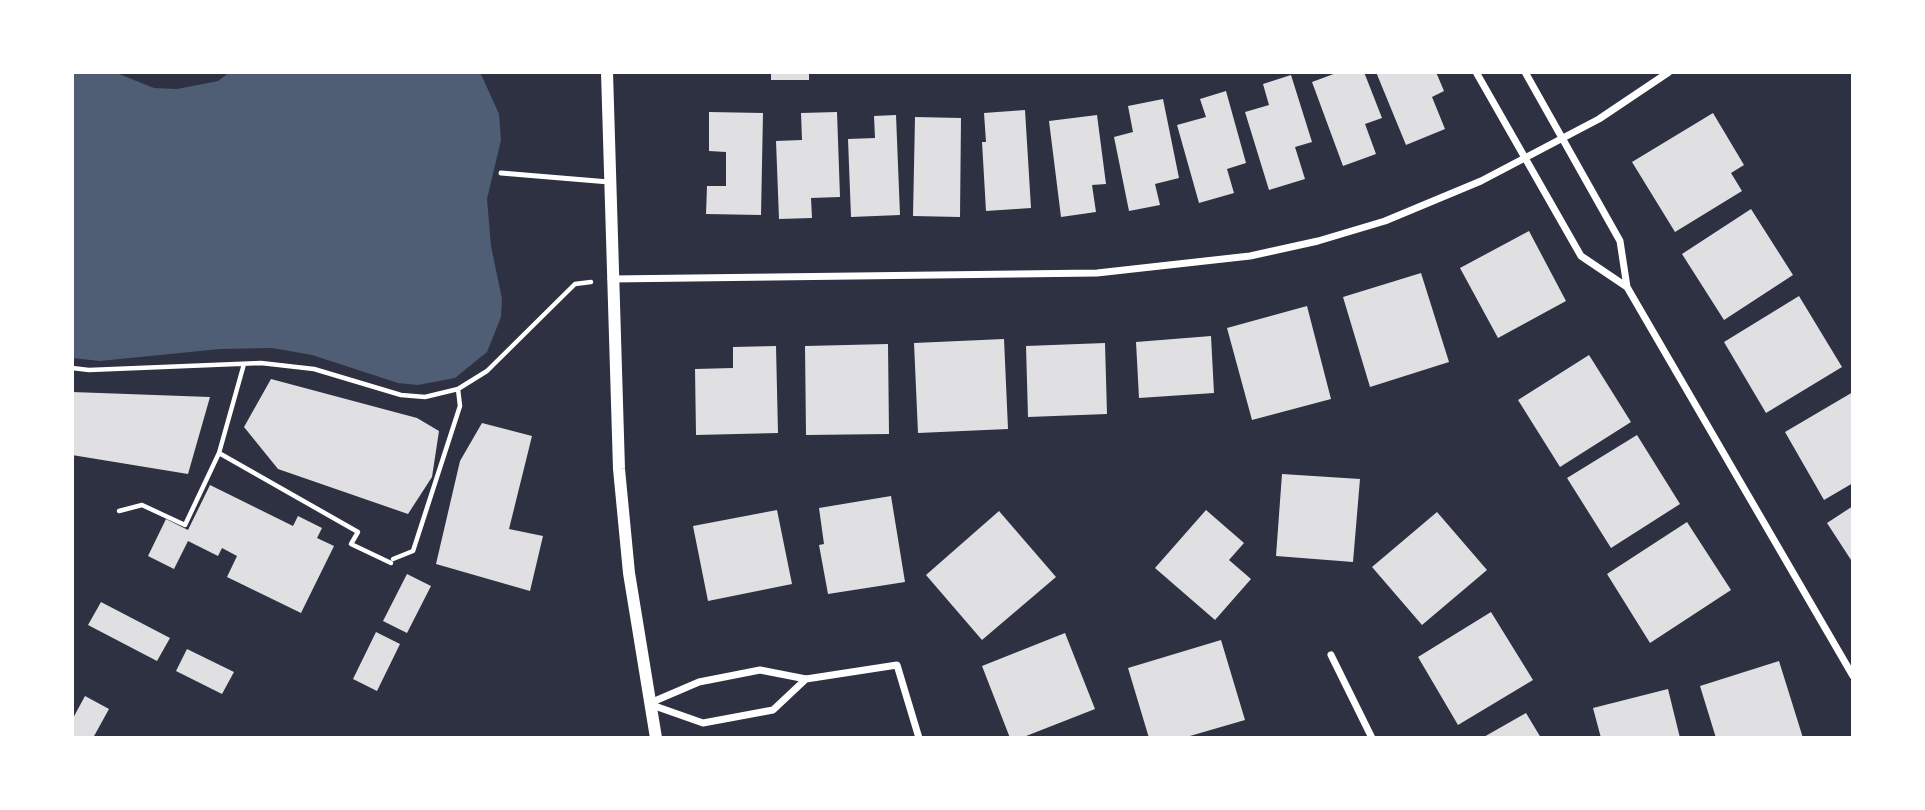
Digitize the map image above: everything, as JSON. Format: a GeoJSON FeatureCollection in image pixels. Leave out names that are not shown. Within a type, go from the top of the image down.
{"type":"FeatureCollection","features":[{"type":"Feature","properties":{"kind":"street"},"geometry":{"type":"LineString","coordinates":[[607,72],[611,279],[619,470],[629,573],[648,704],[656,738]]}},
{"type":"Feature","properties":{"kind":"street"},"geometry":{"type":"LineString","coordinates":[[1476,72],[1581,256],[1627,287]]}},
{"type":"Feature","properties":{"kind":"street"},"geometry":{"type":"LineString","coordinates":[[1525,72],[1620,242],[1627,287],[1853,676]]}},
{"type":"Feature","properties":{"kind":"street"},"geometry":{"type":"LineString","coordinates":[[611,279],[1097,273],[1172,267],[1273,251],[1385,221],[1481,181],[1599,119],[1669,72]]}},
{"type":"Feature","properties":{"kind":"street"},"geometry":{"type":"LineString","coordinates":[[1331,655],[1372,738]]}},
{"type":"Feature","properties":{"kind":"street"},"geometry":{"type":"LineString","coordinates":[[648,704],[699,682],[760,670],[806,679],[897,665],[919,738]]}},
{"type":"Feature","properties":{"kind":"street"},"geometry":{"type":"LineString","coordinates":[[648,704],[703,723],[773,710],[806,679]]}},
{"type":"Feature","properties":{"kind":"lane"},"geometry":{"type":"LineString","coordinates":[[500,173],[609,182]]}},
{"type":"Feature","properties":{"kind":"path"},"geometry":{"type":"LineString","coordinates":[[72,368],[89,370],[244,364],[314,369],[401,395],[425,397],[458,389],[488,371],[575,284],[611,279]]}},
{"type":"Feature","properties":{"kind":"path"},"geometry":{"type":"LineString","coordinates":[[120,512],[142,505],[185,525],[219,453],[244,364]]}},
{"type":"Feature","properties":{"kind":"path"},"geometry":{"type":"LineString","coordinates":[[219,453],[358,532],[351,544],[392,561],[413,551],[460,406],[458,389]]}},
{"type":"Feature","properties":{"kind":"water"},"geometry":{"type":"Polygon","coordinates":[[[72,72],[114,72],[154,88],[177,89],[218,81],[230,72],[480,72],[499,114],[501,140],[487,199],[491,246],[502,299],[501,317],[487,352],[455,378],[418,385],[398,383],[312,355],[272,348],[220,349],[100,361],[72,358],[72,72]]]}},
{"type":"Feature","properties":{"kind":"building"},"geometry":{"type":"Polygon","coordinates":[[[771,72],[809,72],[809,80],[771,80],[771,72]]]}},
{"type":"Feature","properties":{"kind":"building"},"geometry":{"type":"Polygon","coordinates":[[[1339,72],[1364,72],[1382,118],[1365,124],[1376,154],[1343,166],[1312,82],[1339,72]]]}},
{"type":"Feature","properties":{"kind":"building"},"geometry":{"type":"Polygon","coordinates":[[[1376,72],[1436,72],[1444,91],[1432,97],[1445,129],[1406,145],[1376,72]]]}},
{"type":"Feature","properties":{"kind":"building"},"geometry":{"type":"Polygon","coordinates":[[[1291,75],[1312,142],[1295,147],[1305,179],[1269,190],[1245,112],[1269,105],[1263,84],[1291,75]]]}},
{"type":"Feature","properties":{"kind":"building"},"geometry":{"type":"Polygon","coordinates":[[[1226,91],[1246,163],[1227,169],[1234,193],[1199,203],[1177,125],[1206,117],[1200,99],[1226,91]]]}},
{"type":"Feature","properties":{"kind":"building"},"geometry":{"type":"Polygon","coordinates":[[[1163,99],[1179,178],[1155,184],[1160,205],[1129,211],[1114,137],[1133,132],[1128,106],[1163,99]]]}},
{"type":"Feature","properties":{"kind":"building"},"geometry":{"type":"Polygon","coordinates":[[[1025,110],[1031,208],[986,211],[982,142],[986,142],[984,113],[1025,110]]]}},
{"type":"Feature","properties":{"kind":"building"},"geometry":{"type":"Polygon","coordinates":[[[709,112],[763,113],[761,215],[706,214],[707,186],[726,186],[726,152],[709,151],[709,112]]]}},
{"type":"Feature","properties":{"kind":"building"},"geometry":{"type":"Polygon","coordinates":[[[837,112],[840,197],[811,198],[812,218],[779,219],[776,141],[802,140],[801,113],[837,112]]]}},
{"type":"Feature","properties":{"kind":"building"},"geometry":{"type":"Polygon","coordinates":[[[1713,113],[1744,165],[1731,173],[1742,191],[1675,232],[1632,162],[1713,113]]]}},
{"type":"Feature","properties":{"kind":"building"},"geometry":{"type":"Polygon","coordinates":[[[896,115],[900,215],[851,217],[848,139],[875,138],[874,116],[896,115]]]}},
{"type":"Feature","properties":{"kind":"building"},"geometry":{"type":"Polygon","coordinates":[[[1097,115],[1106,184],[1092,185],[1096,212],[1061,217],[1049,121],[1097,115]]]}},
{"type":"Feature","properties":{"kind":"building"},"geometry":{"type":"Polygon","coordinates":[[[915,117],[961,118],[960,217],[913,216],[915,117]]]}},
{"type":"Feature","properties":{"kind":"building"},"geometry":{"type":"Polygon","coordinates":[[[1751,209],[1793,275],[1724,320],[1682,254],[1751,209]]]}},
{"type":"Feature","properties":{"kind":"building"},"geometry":{"type":"Polygon","coordinates":[[[1529,231],[1566,301],[1498,338],[1460,268],[1529,231]]]}},
{"type":"Feature","properties":{"kind":"building"},"geometry":{"type":"Polygon","coordinates":[[[1421,273],[1449,362],[1370,387],[1343,297],[1421,273]]]}},
{"type":"Feature","properties":{"kind":"building"},"geometry":{"type":"Polygon","coordinates":[[[1799,296],[1842,367],[1766,413],[1724,342],[1799,296]]]}},
{"type":"Feature","properties":{"kind":"building"},"geometry":{"type":"Polygon","coordinates":[[[1307,306],[1331,399],[1252,420],[1227,328],[1307,306]]]}},
{"type":"Feature","properties":{"kind":"building"},"geometry":{"type":"Polygon","coordinates":[[[1211,336],[1214,393],[1139,398],[1136,342],[1211,336]]]}},
{"type":"Feature","properties":{"kind":"building"},"geometry":{"type":"Polygon","coordinates":[[[1004,339],[1008,429],[918,433],[914,343],[1004,339]]]}},
{"type":"Feature","properties":{"kind":"building"},"geometry":{"type":"Polygon","coordinates":[[[1105,343],[1107,414],[1028,417],[1026,346],[1105,343]]]}},
{"type":"Feature","properties":{"kind":"building"},"geometry":{"type":"Polygon","coordinates":[[[888,344],[889,434],[806,435],[805,346],[888,344]]]}},
{"type":"Feature","properties":{"kind":"building"},"geometry":{"type":"Polygon","coordinates":[[[776,346],[778,433],[696,435],[695,369],[733,368],[733,347],[776,346]]]}},
{"type":"Feature","properties":{"kind":"building"},"geometry":{"type":"Polygon","coordinates":[[[1589,355],[1631,422],[1560,467],[1518,400],[1589,355]]]}},
{"type":"Feature","properties":{"kind":"building"},"geometry":{"type":"Polygon","coordinates":[[[271,379],[417,418],[439,431],[432,477],[408,514],[278,469],[244,427],[271,379]]]}},
{"type":"Feature","properties":{"kind":"building"},"geometry":{"type":"Polygon","coordinates":[[[72,392],[210,397],[188,474],[72,455],[72,392]]]}},
{"type":"Feature","properties":{"kind":"building"},"geometry":{"type":"Polygon","coordinates":[[[1853,392],[1853,483],[1824,500],[1785,432],[1853,392]]]}},
{"type":"Feature","properties":{"kind":"building"},"geometry":{"type":"Polygon","coordinates":[[[482,423],[532,436],[509,529],[543,536],[530,591],[436,564],[460,461],[482,423]]]}},
{"type":"Feature","properties":{"kind":"building"},"geometry":{"type":"Polygon","coordinates":[[[1637,435],[1680,504],[1611,548],[1567,478],[1637,435]]]}},
{"type":"Feature","properties":{"kind":"building"},"geometry":{"type":"Polygon","coordinates":[[[1282,474],[1360,479],[1353,562],[1276,556],[1282,474]]]}},
{"type":"Feature","properties":{"kind":"building"},"geometry":{"type":"Polygon","coordinates":[[[210,485],[293,526],[298,516],[322,528],[317,538],[334,546],[301,613],[227,577],[237,556],[222,548],[218,556],[188,541],[174,569],[148,556],[166,519],[188,530],[210,485]]]}},
{"type":"Feature","properties":{"kind":"building"},"geometry":{"type":"Polygon","coordinates":[[[891,496],[905,582],[828,594],[819,545],[824,544],[819,508],[891,496]]]}},
{"type":"Feature","properties":{"kind":"building"},"geometry":{"type":"Polygon","coordinates":[[[1853,506],[1853,563],[1827,523],[1853,506]]]}},
{"type":"Feature","properties":{"kind":"building"},"geometry":{"type":"Polygon","coordinates":[[[777,510],[792,584],[708,601],[693,526],[777,510]]]}},
{"type":"Feature","properties":{"kind":"building"},"geometry":{"type":"Polygon","coordinates":[[[1206,510],[1244,543],[1229,560],[1251,579],[1215,620],[1155,568],[1206,510]]]}},
{"type":"Feature","properties":{"kind":"building"},"geometry":{"type":"Polygon","coordinates":[[[999,511],[1056,577],[982,640],[926,575],[999,511]]]}},
{"type":"Feature","properties":{"kind":"building"},"geometry":{"type":"Polygon","coordinates":[[[1437,512],[1487,570],[1422,625],[1372,567],[1437,512]]]}},
{"type":"Feature","properties":{"kind":"building"},"geometry":{"type":"Polygon","coordinates":[[[1687,522],[1731,590],[1650,643],[1607,574],[1687,522]]]}},
{"type":"Feature","properties":{"kind":"building"},"geometry":{"type":"Polygon","coordinates":[[[407,574],[431,586],[407,633],[383,621],[407,574]]]}},
{"type":"Feature","properties":{"kind":"building"},"geometry":{"type":"Polygon","coordinates":[[[101,602],[170,638],[157,661],[88,625],[101,602]]]}},
{"type":"Feature","properties":{"kind":"building"},"geometry":{"type":"Polygon","coordinates":[[[1491,612],[1533,680],[1458,725],[1418,657],[1491,612]]]}},
{"type":"Feature","properties":{"kind":"building"},"geometry":{"type":"Polygon","coordinates":[[[376,632],[400,644],[377,691],[353,679],[376,632]]]}},
{"type":"Feature","properties":{"kind":"building"},"geometry":{"type":"Polygon","coordinates":[[[1065,633],[1095,709],[1021,738],[1010,738],[982,666],[1065,633]]]}},
{"type":"Feature","properties":{"kind":"building"},"geometry":{"type":"Polygon","coordinates":[[[1221,640],[1245,720],[1183,738],[1149,738],[1128,668],[1221,640]]]}},
{"type":"Feature","properties":{"kind":"building"},"geometry":{"type":"Polygon","coordinates":[[[187,649],[234,672],[222,694],[176,671],[187,649]]]}},
{"type":"Feature","properties":{"kind":"building"},"geometry":{"type":"Polygon","coordinates":[[[1779,661],[1803,738],[1716,738],[1700,686],[1779,661]]]}},
{"type":"Feature","properties":{"kind":"building"},"geometry":{"type":"Polygon","coordinates":[[[1668,689],[1680,738],[1601,738],[1593,708],[1668,689]]]}},
{"type":"Feature","properties":{"kind":"building"},"geometry":{"type":"Polygon","coordinates":[[[85,696],[109,709],[93,738],[72,738],[72,720],[85,696]]]}},
{"type":"Feature","properties":{"kind":"building"},"geometry":{"type":"Polygon","coordinates":[[[1526,713],[1541,738],[1482,738],[1526,713]]]}}]}
